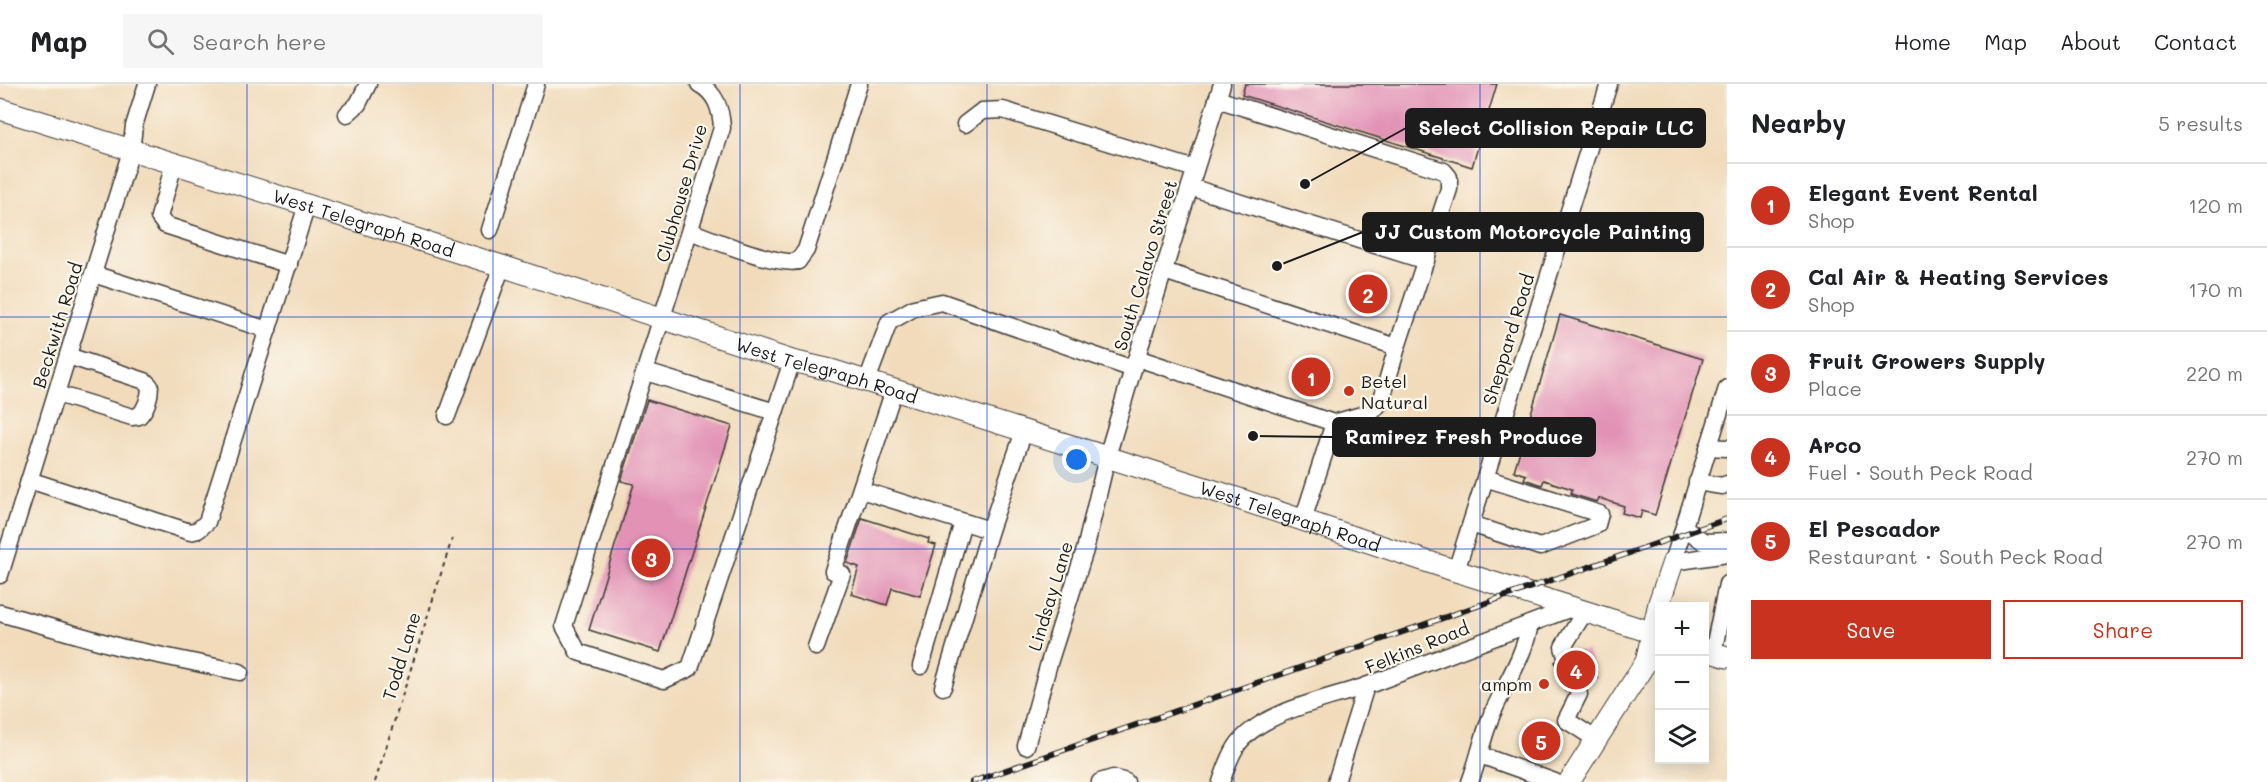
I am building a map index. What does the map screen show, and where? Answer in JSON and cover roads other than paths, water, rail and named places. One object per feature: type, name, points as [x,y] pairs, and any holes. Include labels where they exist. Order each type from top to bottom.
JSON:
[{"type":"main road","name":"West Telegraph Road","points":[[0,109],[502,266],[792,361],[867,381],[1107,457],[1655,634]]},
{"type":"main road","points":[[1659,602],[1673,562]]},
{"type":"main road","points":[[1569,782],[1646,662],[1655,637]]},
{"type":"street","name":"Beckwith Road","points":[[0,575],[131,151],[134,126],[147,84]]},
{"type":"street","points":[[347,114],[358,104],[368,84]]},
{"type":"street","points":[[490,230],[536,84]]},
{"type":"street","name":"Clubhouse Drive","points":[[699,84],[716,100],[722,115],[722,128],[564,627],[578,652],[664,680],[690,668],[792,361]]},
{"type":"street","points":[[690,231],[769,258],[801,266],[859,84]]},
{"type":"street","name":"Sheppard Road","points":[[1456,571],[1609,84]]},
{"type":"street","points":[[867,381],[889,322],[914,308],[942,302],[1135,364],[1334,423],[1372,412],[1381,402],[1449,189],[1449,177],[1444,171],[1219,91]]},
{"type":"street","name":"South Calavo Street","points":[[1107,457],[1219,91]]},
{"type":"street","points":[[965,124],[982,111],[1003,110],[1195,169]]},
{"type":"street","points":[[174,164],[159,217],[165,225],[289,265]]},
{"type":"street","points":[[1190,187],[1426,261]]},
{"type":"street","points":[[29,480],[190,532],[198,530],[207,522],[307,205]]},
{"type":"street","points":[[447,416],[502,266]]},
{"type":"street","points":[[1164,271],[1397,347]]},
{"type":"street","points":[[93,274],[268,330]]},
{"type":"street","points":[[57,394],[132,417],[139,416],[144,411],[150,394],[150,386],[145,381],[68,356]]},
{"type":"street","points":[[646,372],[775,412]]},
{"type":"street","points":[[1727,388],[1673,562],[1727,554]]},
{"type":"street","points":[[816,647],[842,574],[833,571],[894,390]]},
{"type":"street","points":[[1303,520],[1334,423]]},
{"type":"street","points":[[943,687],[990,530],[1024,431]]},
{"type":"street","points":[[1708,447],[1727,448]]},
{"type":"street","name":"Lindsay Lane","points":[[1026,746],[1085,550],[1107,457]]},
{"type":"street","points":[[1471,524],[1540,547],[1597,525],[1600,514],[1485,478]]},
{"type":"street","points":[[1697,482],[1722,486],[1727,484]]},
{"type":"street","points":[[861,490],[990,530]]},
{"type":"street","points":[[921,666],[963,522]]},
{"type":"street","points":[[1684,527],[1704,542],[1727,541]]},
{"type":"street","points":[[1715,653],[1727,584]]},
{"type":"street","points":[[1566,657],[1563,647],[1579,609]]},
{"type":"street","name":"Felkins Road","points":[[1336,782],[1366,686],[1530,624],[1579,609]]},
{"type":"street","points":[[0,613],[120,647],[240,672]]},
{"type":"street","points":[[1470,782],[1490,720],[1526,644],[1530,624]]},
{"type":"street","points":[[1576,685],[1579,694],[1566,720],[1597,740]]},
{"type":"street","points":[[1221,782],[1236,748],[1260,724],[1275,716],[1366,686]]},
{"type":"street","points":[[1480,755],[1555,782]]},
{"type":"street","points":[[1101,782],[1113,778],[1126,782]]},
{"type":"tunnel","points":[[1566,657],[1576,685]]},
{"type":"railway","points":[[972,782],[1727,519]]},
{"type":"place","name":"Select Collision Repair LLC","points":[[1305,184]]},
{"type":"place","name":"JJ Custom Motorcycle Painting","points":[[1277,266]]},
{"type":"place","name":"Cal Air & Heating Services","points":[[1368,294]]},
{"type":"place","name":"Elegant Event Rental","points":[[1311,377]]},
{"type":"place","name":"Betel Natural","points":[[1349,391]]},
{"type":"place","name":"Ramirez Fresh Produce","points":[[1253,436]]},
{"type":"place","name":"Fruit Growers Supply","points":[[651,558]]},
{"type":"place","name":"Arco","points":[[1576,670]]},
{"type":"place","name":"ampm","points":[[1544,684]]},
{"type":"place","name":"El Pescador","points":[[1541,741]]}]
